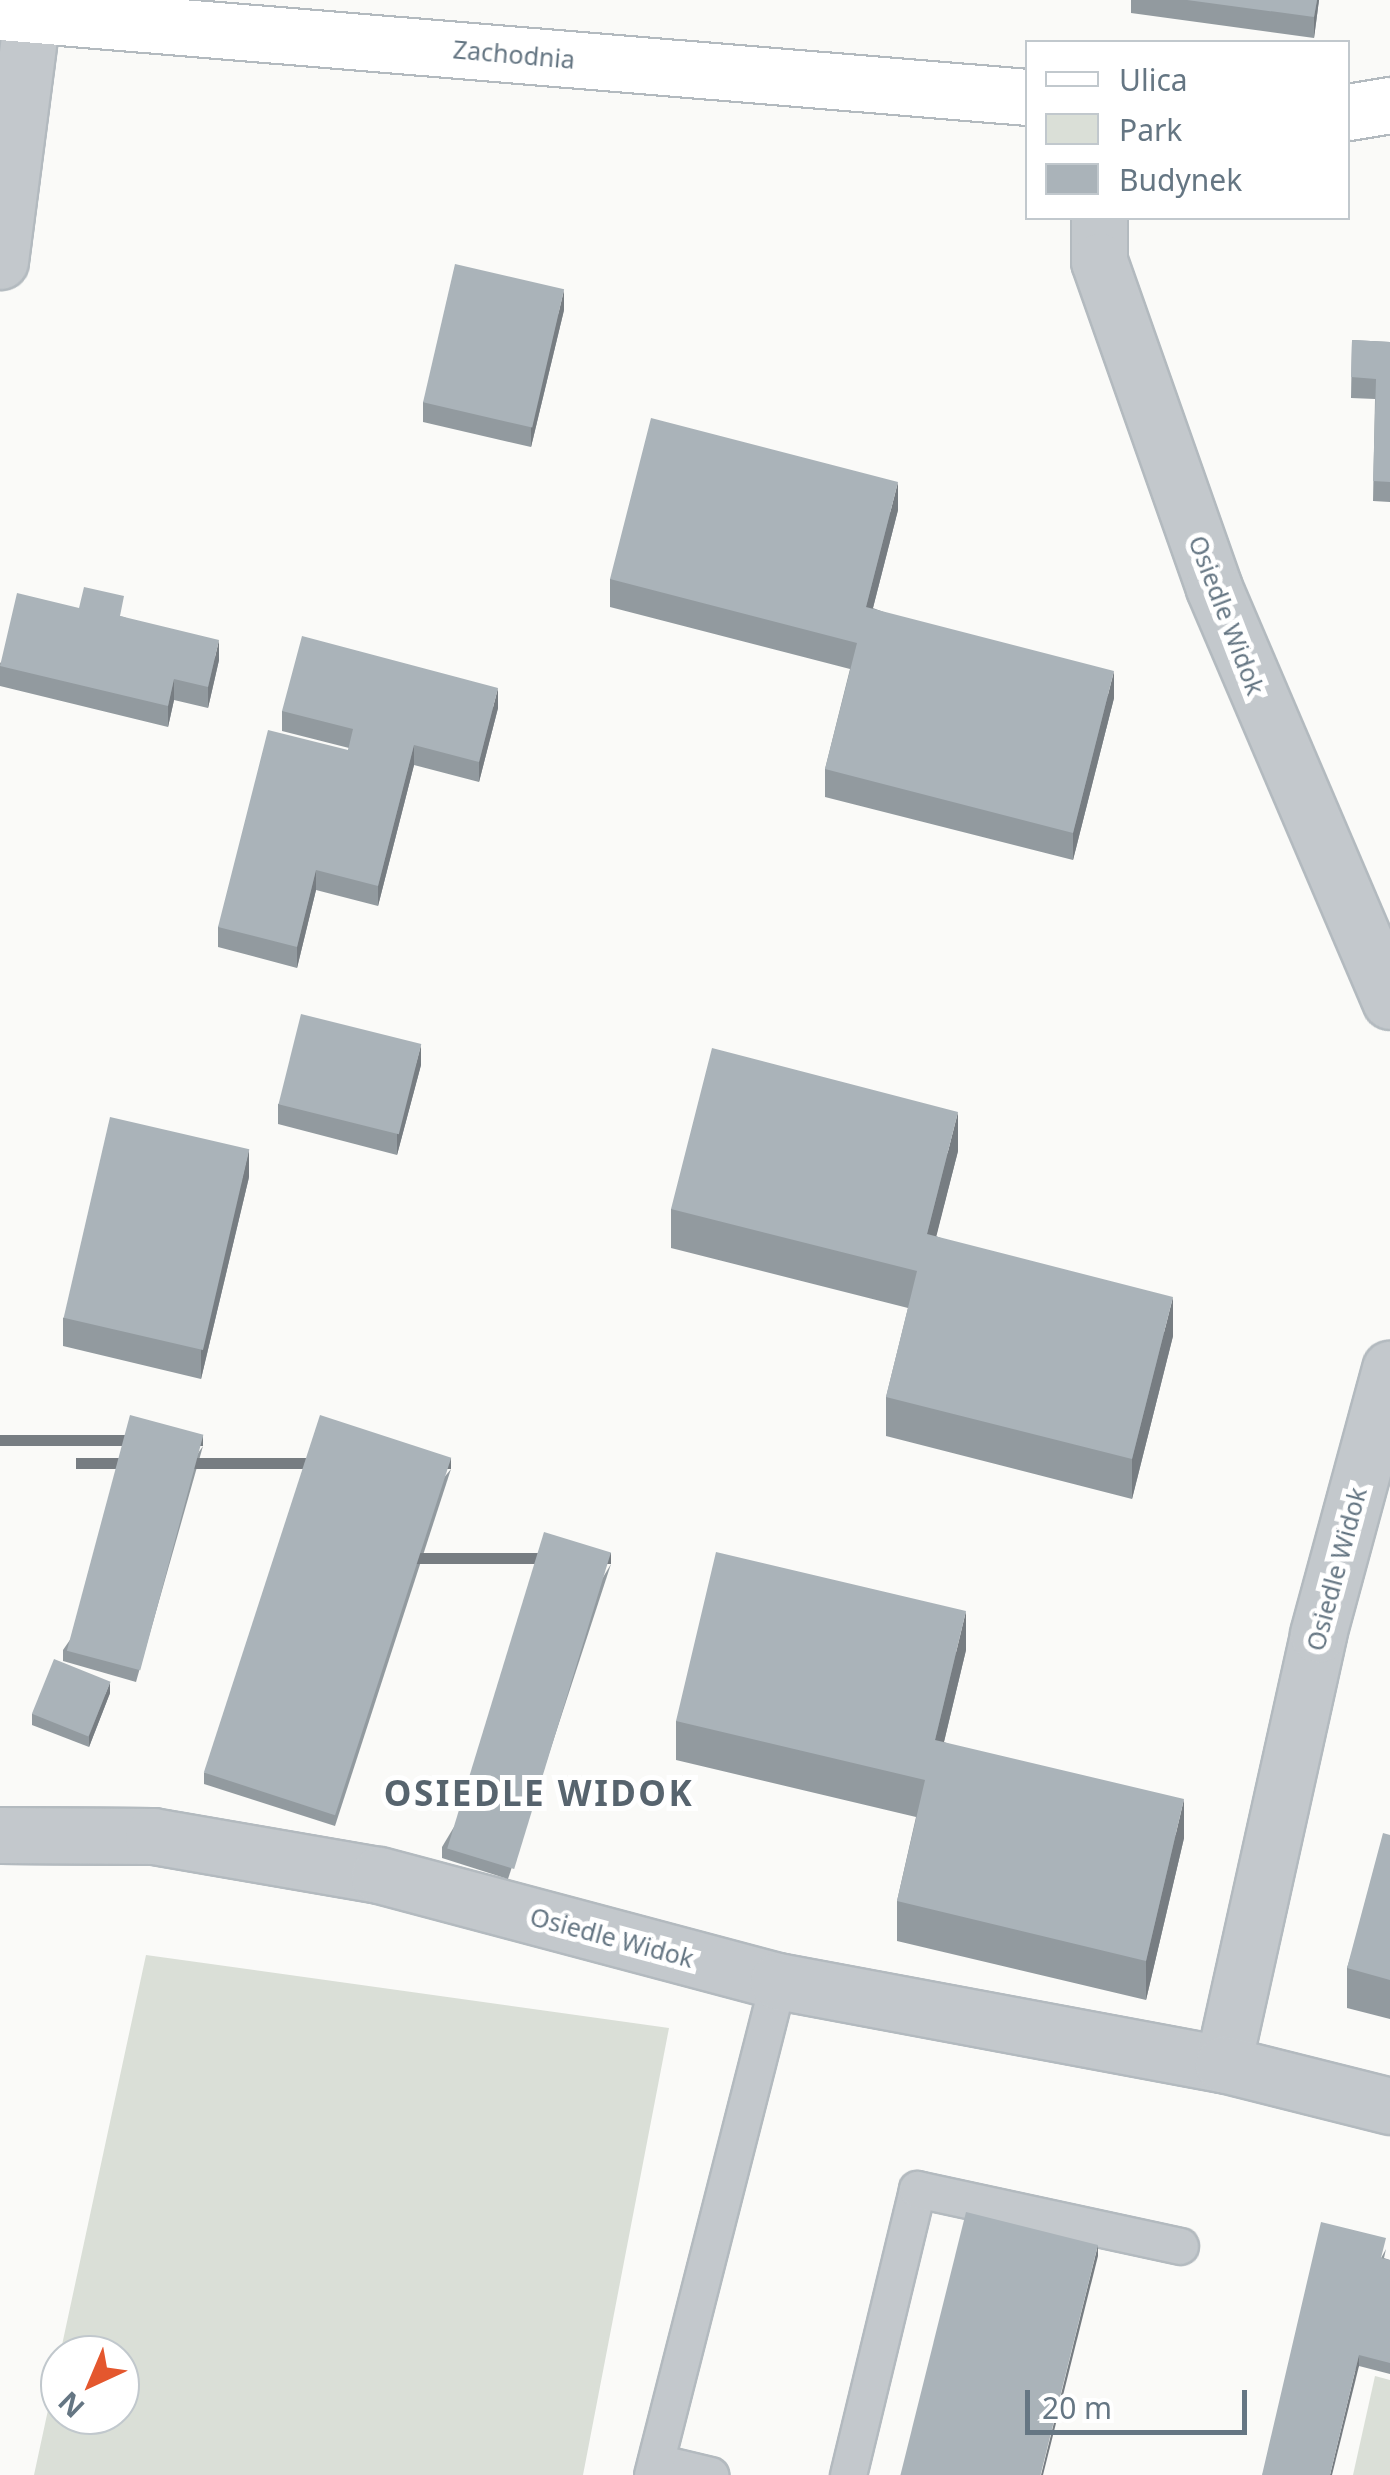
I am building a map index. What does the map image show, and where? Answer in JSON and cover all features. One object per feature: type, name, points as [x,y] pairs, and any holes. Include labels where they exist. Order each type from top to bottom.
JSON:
[{"type":"street","name":"Zachodnia","points":[[16,13],[1025,97]]},
{"type":"street","points":[[0,261],[16,13]]},
{"type":"street","name":"Osiedle Widok","points":[[1099,220],[1099,262],[1214,588],[1390,1002]]},
{"type":"street","name":"Osiedle Widok","points":[[1223,2064],[1318,1634],[1390,1369]]},
{"type":"street","name":"Osiedle Widok","points":[[0,1836],[153,1836],[379,1875],[778,1981],[1223,2064],[1390,2106]]},
{"type":"lane","points":[[710,2475],[654,2468],[778,1981]]},
{"type":"lane","points":[[848,2475],[917,2190],[1180,2246]]},
{"type":"green space","points":[[146,1955],[669,2028],[583,2475],[34,2475],[43,2435],[140,2435],[140,2335],[64,2335]]},
{"type":"green space","points":[[1375,2376],[1390,2380],[1390,2475],[1353,2475]]},
{"type":"building","points":[[1187,0],[1317,0],[1314,17]]},
{"type":"building","points":[[455,264],[564,289],[532,428],[423,402]]},
{"type":"building","points":[[1352,340],[1390,342],[1390,482],[1373,481],[1376,379],[1351,377]]},
{"type":"building","points":[[651,418],[898,482],[866,607],[1114,671],[1073,833],[825,769],[857,643],[610,579]]},
{"type":"building","points":[[84,587],[124,596],[120,616],[219,640],[208,687],[174,679],[168,706],[0,666],[17,593],[79,608]]},
{"type":"building","points":[[302,636],[498,688],[479,762],[414,745],[378,886],[316,870],[297,947],[218,927],[268,730],[348,750],[353,729],[282,711]]},
{"type":"building","points":[[301,1014],[421,1044],[399,1134],[279,1104]]},
{"type":"building","points":[[712,1048],[958,1112],[927,1234],[1173,1297],[1132,1459],[886,1397],[917,1271],[671,1209]]},
{"type":"building","points":[[110,1117],[249,1149],[203,1350],[64,1318]]},
{"type":"building","points":[[130,1415],[203,1435],[140,1670],[67,1651]]},
{"type":"building","points":[[320,1415],[451,1458],[335,1815],[204,1773]]},
{"type":"building","points":[[544,1532],[611,1552],[514,1869],[447,1849]]},
{"type":"building","points":[[716,1552],[966,1611],[935,1740],[1184,1799],[1146,1961],[897,1901],[925,1780],[676,1721]]},
{"type":"building","points":[[54,1659],[111,1682],[88,1737],[32,1714]]},
{"type":"building","points":[[1383,1833],[1390,1835],[1390,1980],[1347,1968]]},
{"type":"building","points":[[966,2212],[1098,2245],[1041,2475],[900,2475]]},
{"type":"building","points":[[1321,2222],[1386,2238],[1381,2258],[1390,2260],[1390,2363],[1359,2355],[1330,2475],[1262,2475]]},
{"type":"district","name":"OSIEDLE WIDOK","points":[[539,1793]]}]
